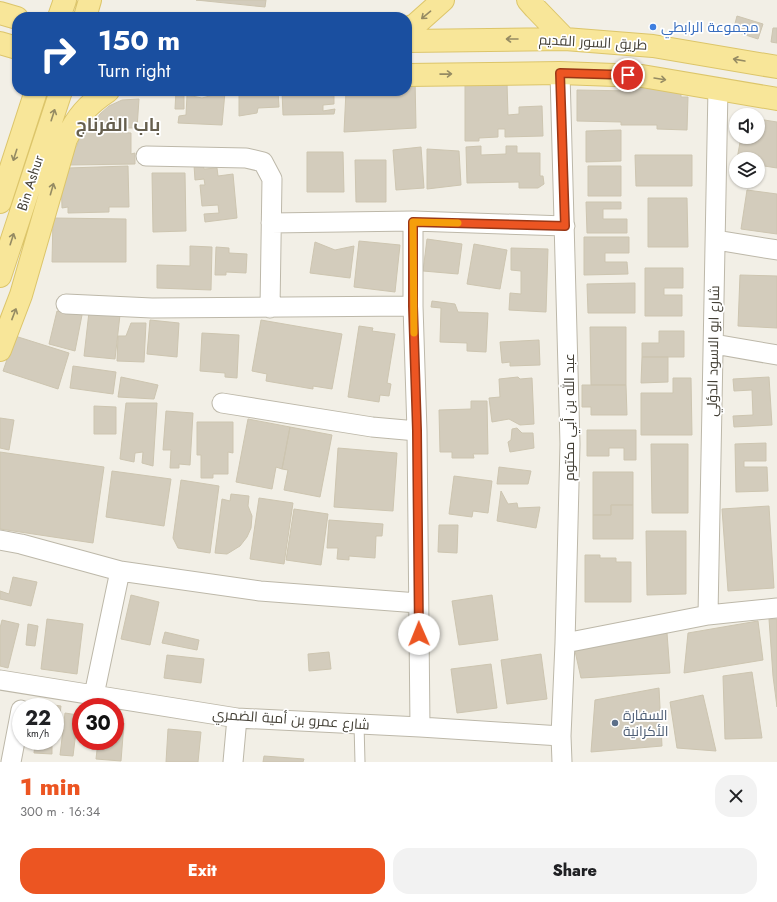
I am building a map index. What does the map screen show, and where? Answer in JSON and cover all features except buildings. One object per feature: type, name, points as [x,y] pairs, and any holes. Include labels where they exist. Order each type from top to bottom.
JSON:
[{"type":"main road","points":[[61,12],[65,0]]},
{"type":"main road","points":[[86,12],[90,0]]},
{"type":"main road","points":[[412,26],[443,0]]},
{"type":"main road","points":[[528,0],[534,8],[565,38]]},
{"type":"main road","points":[[0,13],[12,17]]},
{"type":"main road","name":"طريق السور القديم","points":[[412,41],[565,38],[653,46],[777,67]]},
{"type":"main road","points":[[412,75],[560,73],[642,76],[777,99]]},
{"type":"main road","points":[[0,202],[34,96]]},
{"type":"main road","name":"Bin Ashur","points":[[0,276],[59,96]]},
{"type":"main road","points":[[0,350],[22,295],[66,139],[73,124],[83,111],[101,96]]},
{"type":"street","name":"عبد الله بن أبي مكتوم","points":[[560,73],[570,444],[561,736],[562,762]]},
{"type":"street","name":"شارع ابو الاسود الدؤلي","points":[[708,615],[718,88]]},
{"type":"street","points":[[146,156],[246,158],[263,162],[272,179],[270,308]]},
{"type":"street","points":[[413,222],[420,727]]},
{"type":"street","points":[[271,223],[413,222],[565,226]]},
{"type":"street","points":[[716,240],[777,250]]},
{"type":"street","points":[[66,304],[152,308],[413,306]]},
{"type":"street","points":[[714,344],[777,354]]},
{"type":"street","points":[[222,403],[372,428],[417,431]]},
{"type":"street","points":[[0,540],[120,571],[260,591],[418,602]]},
{"type":"street","points":[[94,695],[120,571]]},
{"type":"street","points":[[565,642],[708,615],[777,608]]},
{"type":"street","name":"شارع عمرو بن أمية الضمري","points":[[0,680],[237,718],[561,736]]},
{"type":"street","points":[[24,698],[26,684]]},
{"type":"street","points":[[234,762],[237,718]]},
{"type":"street","points":[[10,762],[13,750]]},
{"type":"lane","points":[[359,724],[360,762]]},
{"type":"slow traffic","points":[[414,333],[413,222],[458,223]]},
{"type":"place","name":"مجموعة الرابطي","points":[[653,27]]},
{"type":"place","name":"السفارة الأكرانية","points":[[615,723]]},
{"type":"district","name":"باب الفرناج","points":[[118,125]]},
{"type":"route","points":[[419,634],[417,431],[413,306],[413,222],[565,226],[560,73],[628,75]]}]
